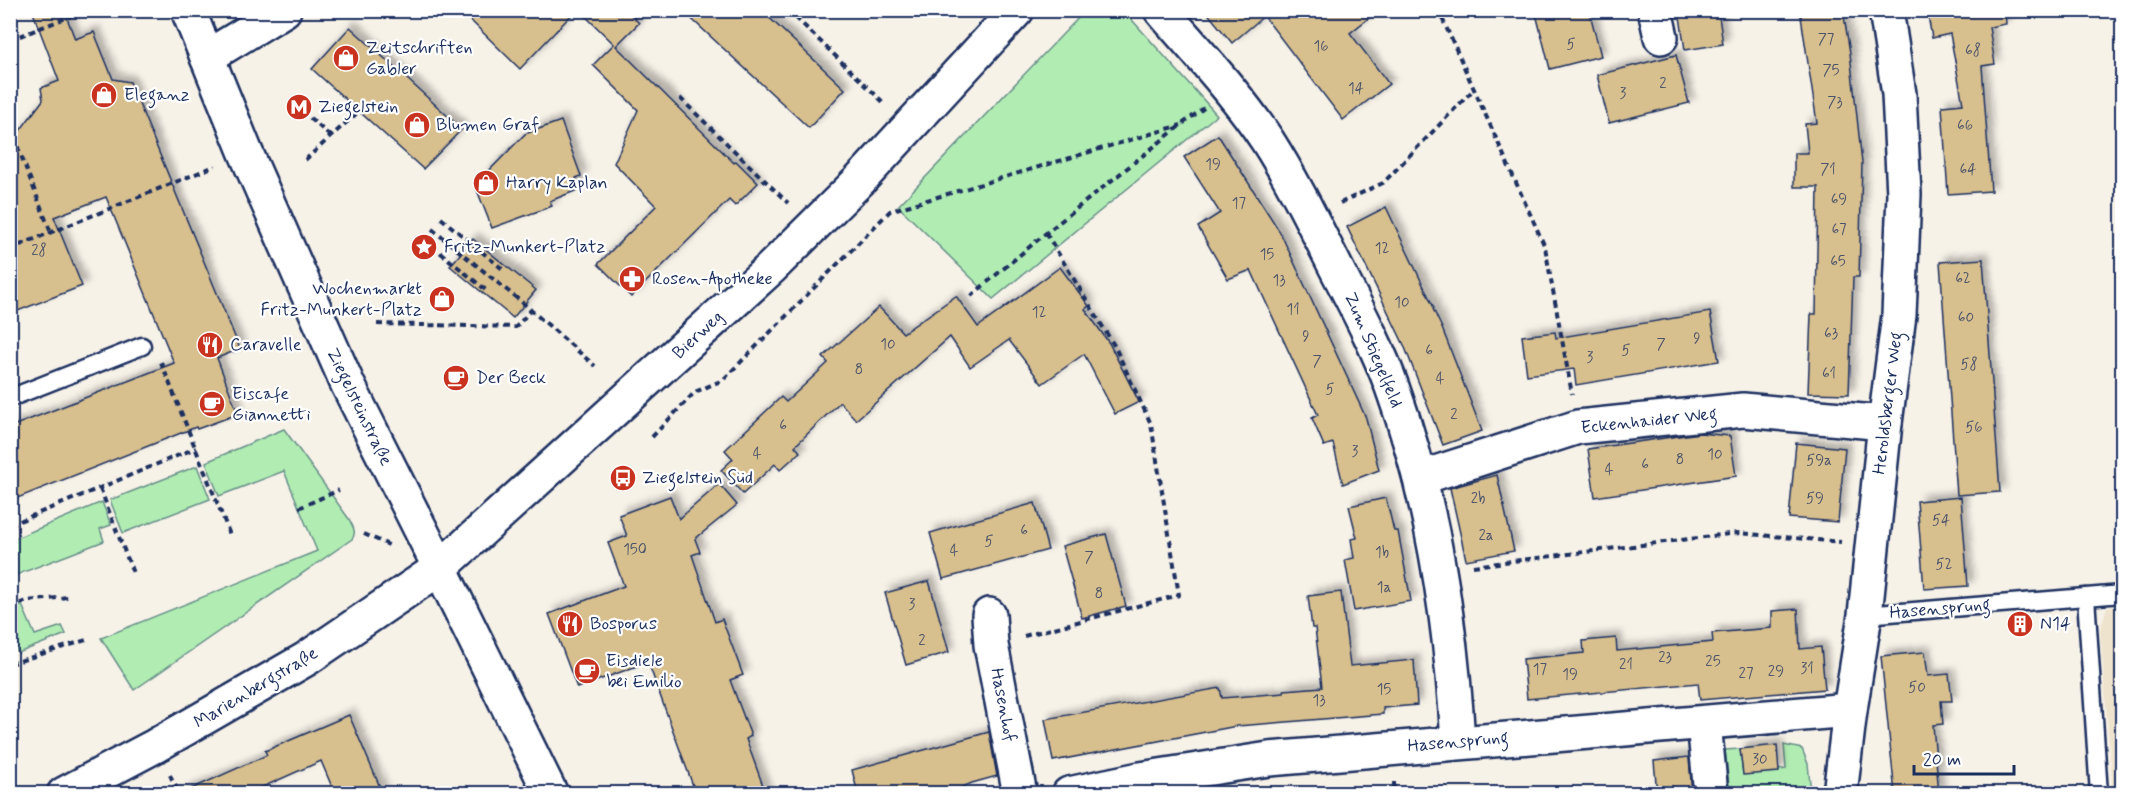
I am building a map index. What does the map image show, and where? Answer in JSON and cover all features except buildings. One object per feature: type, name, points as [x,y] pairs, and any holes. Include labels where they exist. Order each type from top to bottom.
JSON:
[{"type":"street","name":"Ziegelsteinstraße","points":[[188,10],[246,153],[353,396],[551,794]]},
{"type":"street","points":[[207,57],[284,10]]},
{"type":"street","name":"Bierweg","points":[[440,568],[679,353],[812,228],[860,180],[1017,10]]},
{"type":"street","name":"Zum Stiegelfeld","points":[[1161,10],[1230,90],[1267,141],[1311,218],[1360,314],[1392,386],[1420,478],[1439,570],[1455,693],[1458,742]]},
{"type":"street","name":"Heroldsberger Weg","points":[[1840,794],[1865,615],[1899,315],[1904,194],[1899,94],[1886,10]]},
{"type":"street","name":"Eckenhaider Weg","points":[[1420,478],[1578,427],[1743,410],[1885,423]]},
{"type":"street","name":"Marienbergstraße","points":[[64,794],[224,708],[306,660],[440,568]]},
{"type":"street","name":"Hasenhof","points":[[990,630],[1020,794]]},
{"type":"street","name":"Hasensprung","points":[[1069,794],[1140,778],[1269,759],[1850,710]]},
{"type":"street","points":[[1704,723],[1711,794]]},
{"type":"lane","points":[[10,398],[142,346]]},
{"type":"lane","name":"Hasensprung","points":[[1865,615],[2122,594]]},
{"type":"lane","points":[[2086,597],[2099,794]]},
{"type":"path","points":[[10,40],[86,10]]},
{"type":"path","points":[[788,10],[908,127]]},
{"type":"path","points":[[1436,10],[1475,88],[1545,247],[1578,427]]},
{"type":"path","points":[[1311,218],[1383,183],[1475,88]]},
{"type":"path","points":[[971,296],[1181,125],[1230,90]]},
{"type":"path","points":[[680,98],[763,177],[812,228]]},
{"type":"path","points":[[305,160],[358,112]]},
{"type":"path","points":[[310,118],[330,136]]},
{"type":"path","points":[[652,437],[695,392],[723,380],[890,211],[1181,125]]},
{"type":"path","points":[[10,127],[13,141],[51,233]]},
{"type":"path","points":[[10,249],[246,153]]},
{"type":"path","points":[[441,218],[505,271]]},
{"type":"path","points":[[432,229],[595,366]]},
{"type":"path","points":[[990,630],[1179,595],[1151,424],[1115,347],[1046,233]]},
{"type":"path","points":[[424,240],[487,291]]},
{"type":"path","points":[[377,324],[516,327],[531,310]]},
{"type":"path","points":[[142,346],[160,360],[230,535]]},
{"type":"path","points":[[10,525],[195,448]]},
{"type":"path","points":[[100,488],[133,573]]},
{"type":"path","points":[[298,508],[339,490]]},
{"type":"path","points":[[1439,570],[1737,533],[1872,545]]},
{"type":"path","points":[[10,607],[26,601],[68,597]]},
{"type":"path","points":[[10,664],[86,640]]},
{"type":"shaded area","points":[[2122,606],[2122,793],[2113,793],[2100,630],[2107,607]]},
{"type":"green space","points":[[1085,11],[1124,11],[1217,115],[993,299],[898,206]]},
{"type":"green space","points":[[284,429],[349,519],[354,529],[352,539],[134,690],[101,638],[317,551],[284,471],[219,496],[206,462]]},
{"type":"green space","points":[[197,466],[210,499],[123,533],[110,500]]},
{"type":"green space","points":[[102,502],[111,525],[100,529],[104,541],[11,577],[11,540]]},
{"type":"green space","points":[[22,605],[35,635],[62,626],[66,634],[18,653],[11,635],[11,611]]},
{"type":"green space","points":[[1784,745],[1802,749],[1808,764],[1811,793],[1730,793],[1725,750],[1740,749],[1743,773],[1786,769]]},
{"type":"place","name":"Zeitschriften Gabler","points":[[346,58]]},
{"type":"place","name":"Eleganz","points":[[104,95]]},
{"type":"place","name":"Ziegelstein","points":[[299,107]]},
{"type":"place","name":"Blumen Graf","points":[[417,125]]},
{"type":"place","name":"Harry Kaplan","points":[[486,183]]},
{"type":"place","name":"Fritz-Munkert-Platz","points":[[424,247]]},
{"type":"place","name":"Rosen-Apotheke","points":[[632,279]]},
{"type":"place","name":"Wochenmarkt Fritz-Munkert-Platz","points":[[442,299]]},
{"type":"place","name":"Caravelle","points":[[210,345]]},
{"type":"place","name":"Der Beck","points":[[456,378]]},
{"type":"place","name":"Eiscafe Giannetti","points":[[212,404]]},
{"type":"place","name":"Ziegelstein Süd","points":[[623,478]]},
{"type":"place","name":"Bosporus","points":[[570,624]]},
{"type":"place","name":"N14","points":[[2020,624]]},
{"type":"place","name":"Eisdiele bei Emilio","points":[[587,671]]}]
